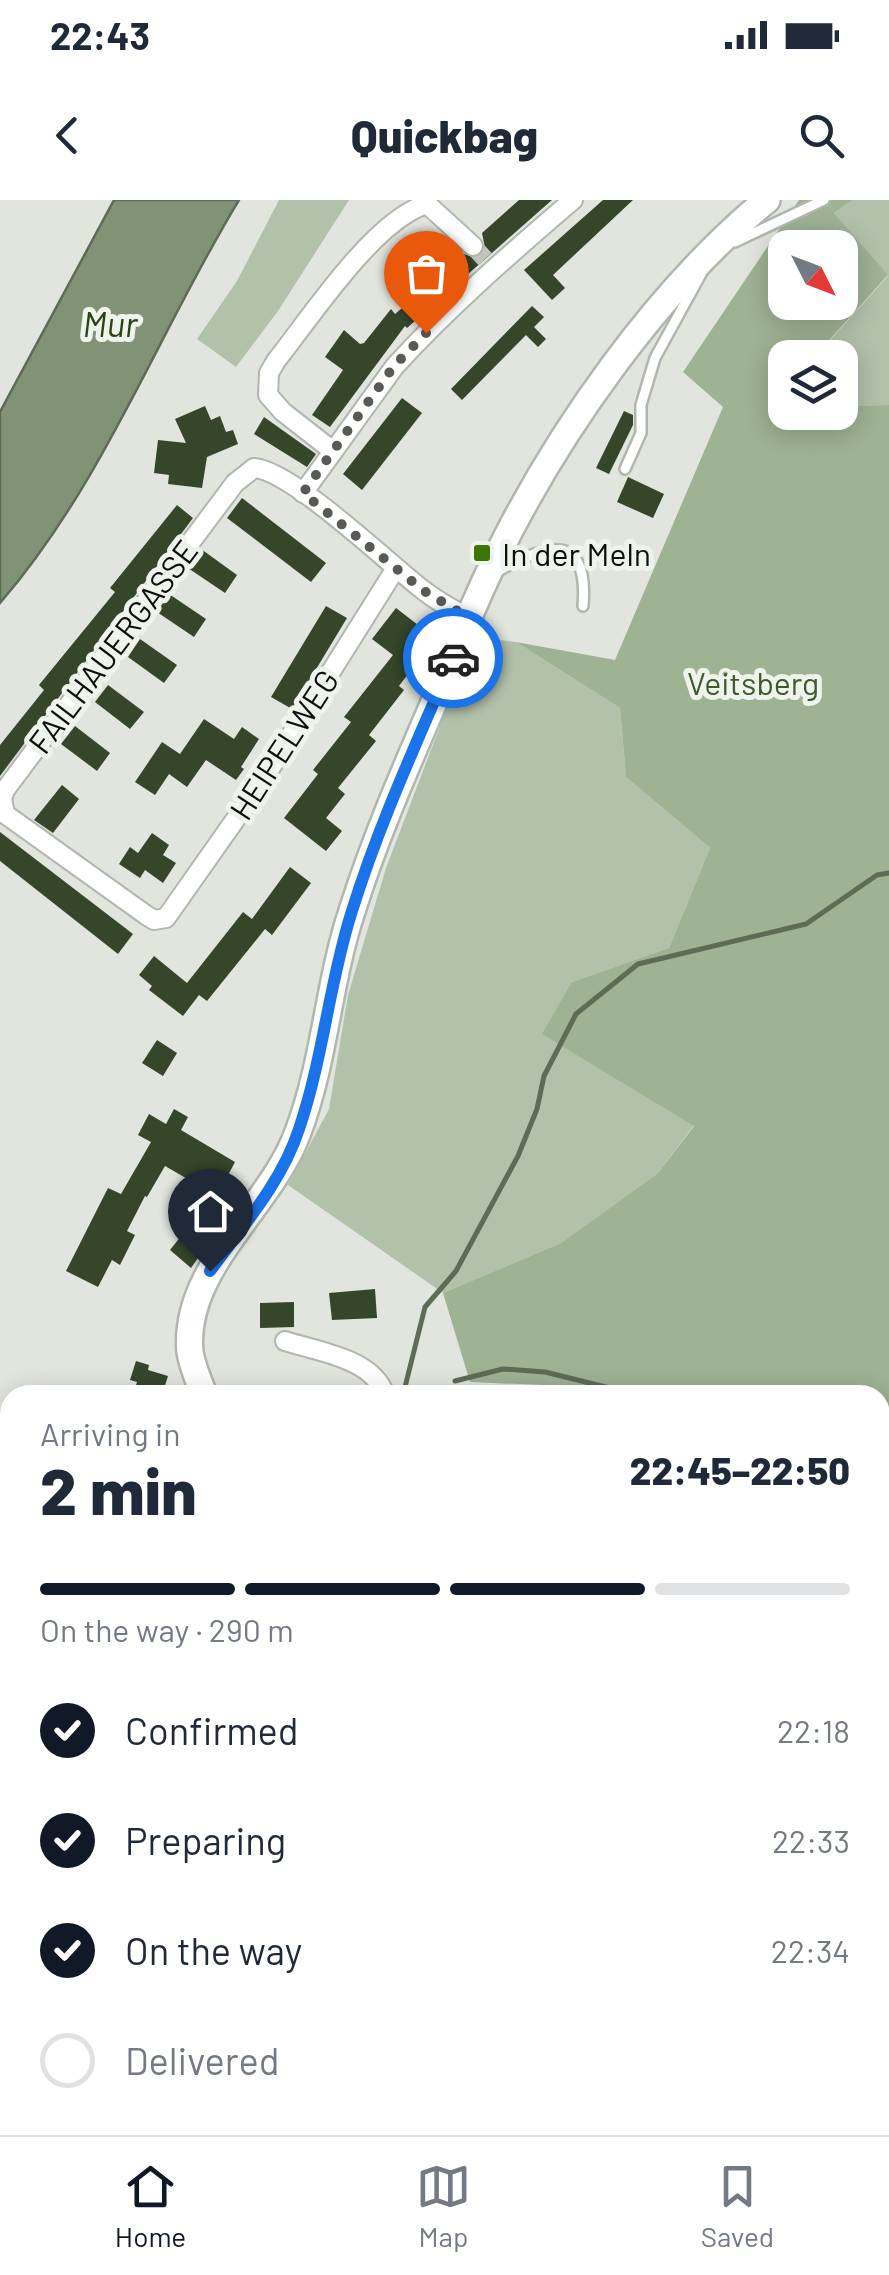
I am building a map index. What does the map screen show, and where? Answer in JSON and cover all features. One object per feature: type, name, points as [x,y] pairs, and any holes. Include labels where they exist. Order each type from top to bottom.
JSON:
[{"type":"main road","points":[[200,1385],[190,1355],[195,1300],[210,1271],[285,1162],[299,1132],[351,912],[388,811],[487,577],[541,476],[623,355],[708,255],[767,200]]},
{"type":"street","points":[[469,618],[424,591],[303,493],[394,366],[484,258],[573,200]]},
{"type":"street","points":[[334,450],[283,412],[268,395],[269,373],[336,284],[408,210],[427,204],[484,258]]},
{"type":"street","name":"FAILHAUERGASSE","points":[[166,918],[154,920],[146,916],[5,814],[5,790],[235,483],[254,468],[261,468],[276,473],[303,493]]},
{"type":"street","name":"HEIPELWEG","points":[[166,918],[260,782],[396,568]]},
{"type":"street","points":[[285,1341],[361,1366],[376,1376],[380,1385]]},
{"type":"lane","points":[[625,469],[641,433],[641,405],[655,358],[698,284],[708,255],[824,200]]},
{"type":"lane","points":[[487,577],[532,553],[566,550],[580,562],[584,573],[584,606]]},
{"type":"shaded area","points":[[279,200],[349,200],[278,311],[236,367],[197,339],[237,281]]},
{"type":"shaded area","points":[[853,200],[889,200],[889,405],[858,406],[858,340],[830,340],[848,320],[858,320],[858,309],[888,276],[858,241],[858,230],[849,230],[834,213]]},
{"type":"shaded area","points":[[474,637],[516,642],[620,708],[626,777],[710,848],[669,948],[572,982],[694,1125],[658,1173],[561,1243],[443,1293],[288,1185],[329,1109],[348,995],[386,868]]},
{"type":"green space","name":"Veitsberg","points":[[799,200],[853,200],[834,213],[849,230],[779,230]]},
{"type":"green space","name":"Veitsberg","points":[[858,241],[888,275],[858,308]]},
{"type":"green space","name":"Veitsberg","points":[[768,246],[768,320],[847,320],[829,340],[768,340],[768,430],[858,430],[858,406],[889,405],[889,1385],[470,1382],[443,1293],[561,1243],[658,1173],[694,1126],[542,1034],[572,982],[669,948],[710,848],[626,777],[620,708],[516,642],[615,660],[723,407],[683,372]]},
{"type":"water","name":"Mur","points":[[114,200],[239,200],[100,458],[37,557],[0,603],[0,412]]},
{"type":"building","points":[[519,200],[552,200],[405,326],[330,427],[312,415],[343,370],[325,357],[344,330],[360,344],[364,343],[391,309],[395,314],[422,291],[403,269],[420,254],[439,276],[464,254],[478,258],[485,248],[482,233]]},
{"type":"building","points":[[603,200],[633,200],[553,275],[565,288],[552,300],[524,270]]},
{"type":"building","points":[[532,306],[544,317],[534,327],[546,339],[538,347],[526,335],[462,400],[451,389]]},
{"type":"building","points":[[402,398],[422,413],[362,490],[343,474]]},
{"type":"building","points":[[205,406],[211,420],[220,416],[226,432],[233,430],[238,444],[207,457],[202,488],[168,484],[169,475],[154,473],[158,440],[186,443],[175,419]]},
{"type":"building","points":[[624,411],[633,415],[633,425],[609,474],[596,468]]},
{"type":"building","points":[[264,417],[316,454],[307,467],[254,434]]},
{"type":"building","points":[[628,477],[664,494],[653,518],[617,502]]},
{"type":"building","points":[[242,498],[326,563],[311,582],[227,518]]},
{"type":"building","points":[[177,505],[193,518],[0,776],[0,745],[44,690],[39,685],[115,592],[110,588]]},
{"type":"building","points":[[201,549],[237,575],[225,593],[188,568]]},
{"type":"building","points":[[169,594],[206,619],[194,637],[157,612]]},
{"type":"building","points":[[326,606],[347,618],[292,709],[271,697]]},
{"type":"building","points":[[396,608],[435,638],[399,686],[404,690],[369,735],[376,741],[338,788],[345,794],[326,818],[342,831],[326,851],[284,818],[318,774],[313,770],[351,722],[344,717],[393,655],[372,639]]},
{"type":"building","points":[[140,639],[177,665],[164,683],[128,657]]},
{"type":"building","points":[[108,685],[144,712],[130,729],[95,702]]},
{"type":"building","points":[[204,719],[234,739],[242,727],[259,739],[236,780],[206,760],[187,787],[169,774],[155,795],[135,782],[162,742],[180,754]]},
{"type":"building","points":[[75,726],[110,753],[97,771],[61,744]]},
{"type":"building","points":[[62,785],[79,799],[53,833],[34,820]]},
{"type":"building","points":[[0,832],[133,934],[118,954],[0,861]]},
{"type":"building","points":[[152,833],[169,845],[163,855],[176,863],[163,883],[145,870],[140,878],[119,864],[130,847],[138,853]]},
{"type":"building","points":[[290,867],[311,883],[272,935],[265,929],[207,1001],[199,995],[183,1016],[149,990],[152,986],[139,975],[154,956],[187,983],[243,912],[252,919]]},
{"type":"building","points":[[157,1040],[177,1053],[163,1076],[142,1063]]},
{"type":"building","points":[[174,1109],[188,1117],[181,1130],[235,1162],[217,1196],[165,1166],[127,1231],[135,1235],[120,1265],[112,1260],[98,1287],[66,1271],[108,1188],[121,1194],[151,1142],[138,1135],[149,1114],[166,1124]]},
{"type":"building","points":[[208,1202],[227,1217],[191,1268],[170,1250]]},
{"type":"building","points":[[375,1289],[377,1318],[332,1320],[329,1293]]},
{"type":"building","points":[[294,1302],[294,1327],[260,1328],[260,1303]]},
{"type":"building","points":[[136,1361],[149,1365],[148,1370],[168,1376],[165,1385],[136,1385],[130,1380]]},
{"type":"waterway","points":[[406,1385],[425,1307],[456,1271],[518,1156],[537,1109],[544,1076],[576,1014],[638,964],[806,924],[877,875],[889,873]]},
{"type":"waterway","points":[[455,1381],[503,1369],[545,1372],[598,1385]]},
{"type":"tunnel","points":[[473,246],[485,259]]},
{"type":"way so far","points":[[426,333],[394,366],[303,493],[424,591],[469,618],[453,658]]},
{"type":"place","name":"In der Meln","points":[[482,553]]},
{"type":"route","points":[[210,1271],[263,1198],[299,1132],[351,912],[388,811],[453,658]]}]
